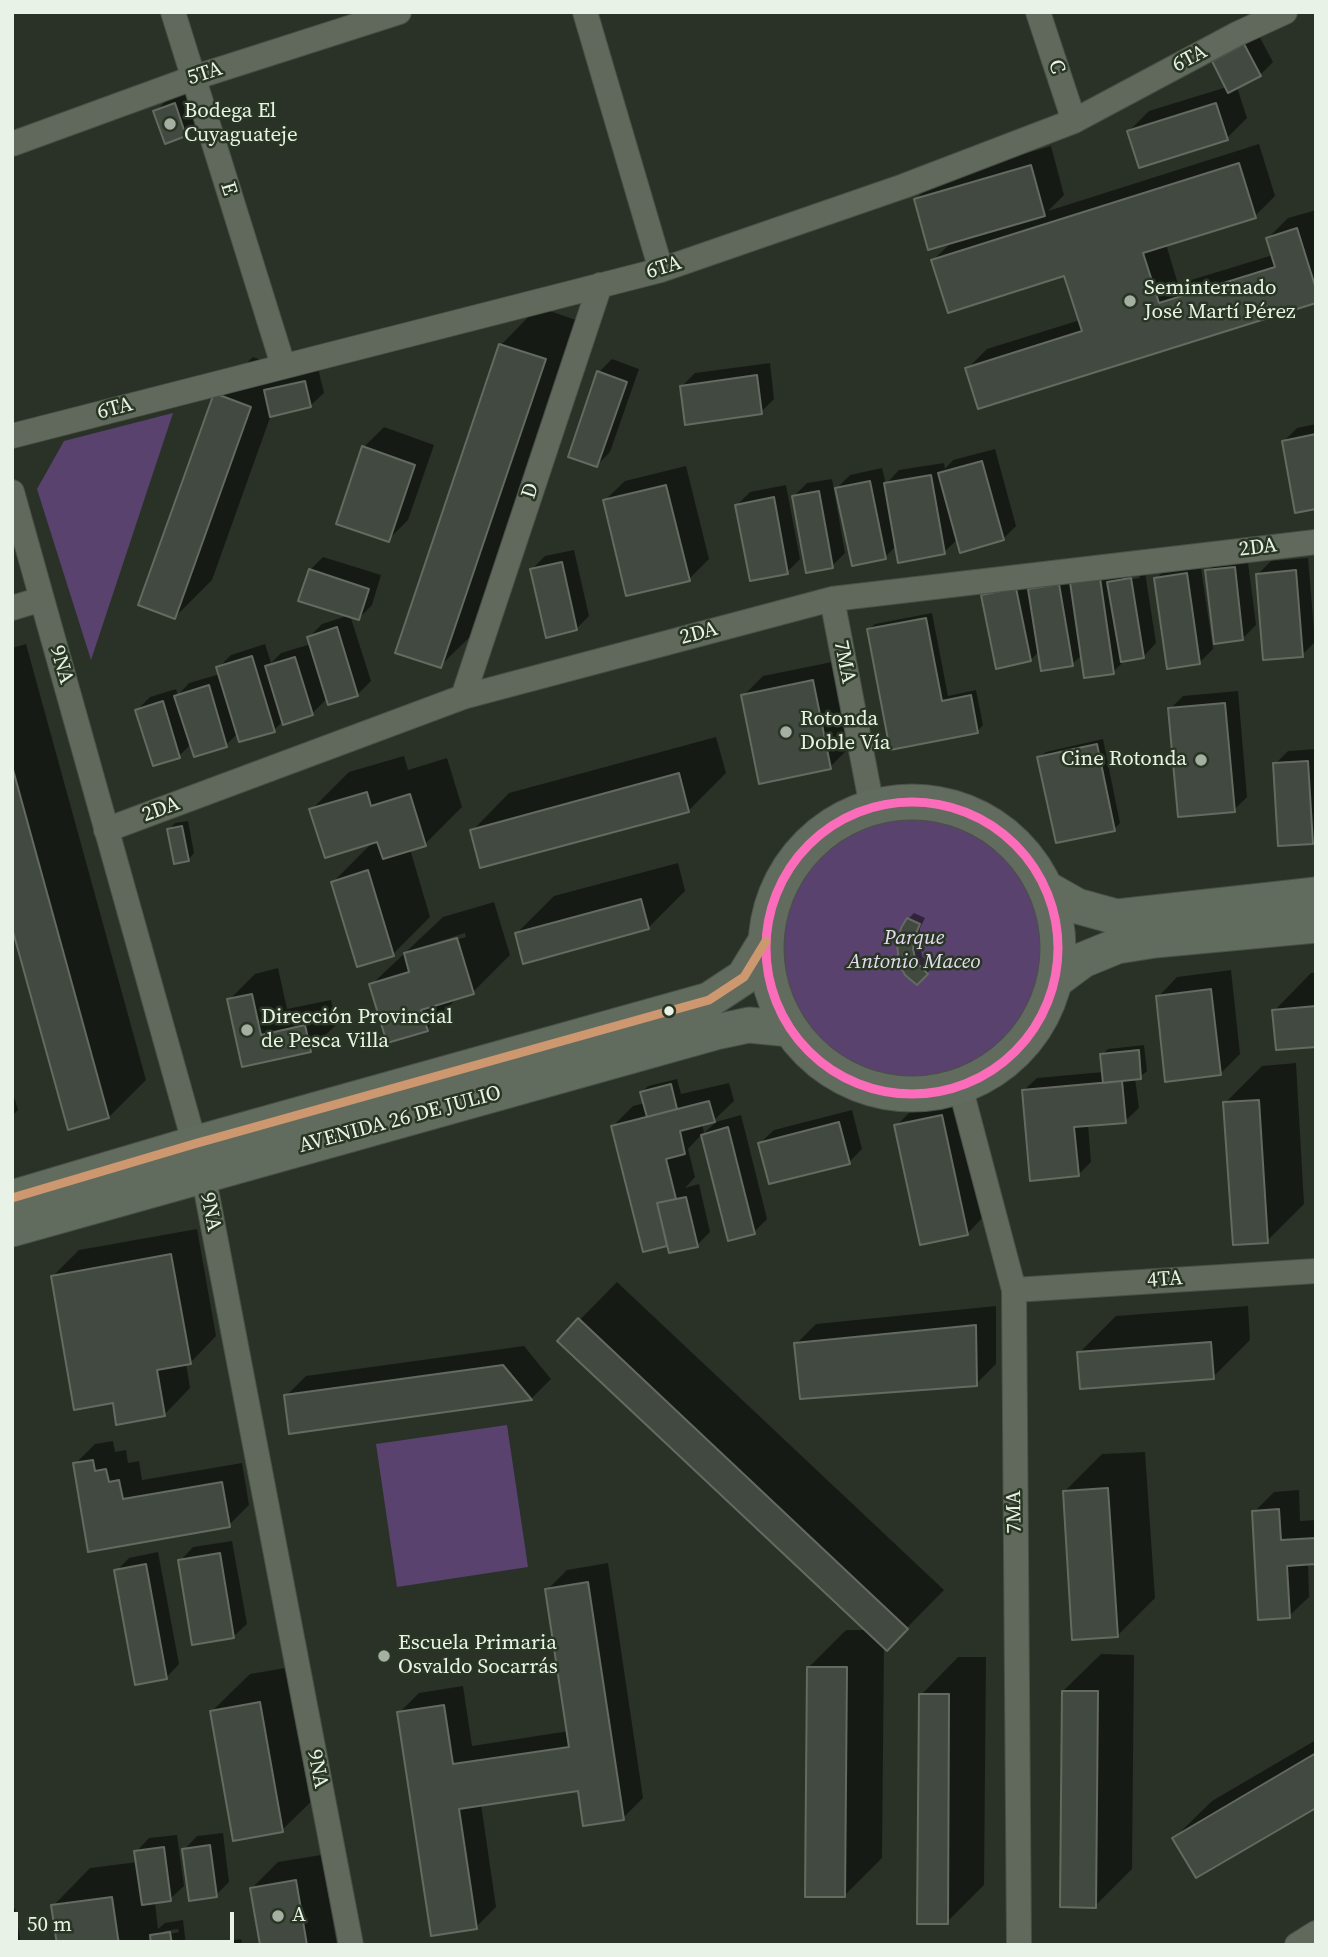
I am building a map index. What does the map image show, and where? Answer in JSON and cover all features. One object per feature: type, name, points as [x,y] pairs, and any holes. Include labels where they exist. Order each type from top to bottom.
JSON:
[{"type":"main road","points":[[935,802],[981,818],[1020,848],[1047,889],[1059,937],[1056,980],[1041,1020],[1015,1054],[977,1080],[939,1093],[897,1094],[855,1083],[819,1061],[790,1029],[772,990],[766,941],[776,893],[801,851],[839,820],[872,807],[885,803],[935,802]]},
{"type":"main road","points":[[1047,889],[1077,906],[1116,917],[1316,895]]},
{"type":"main road","points":[[1056,980],[1083,960],[1117,946],[1316,925]]},
{"type":"main road","name":"AVENIDA 26 DE JULIO","points":[[12,1229],[199,1159],[709,1000],[744,977],[766,941]]},
{"type":"main road","name":"AVENIDA 26 DE JULIO","points":[[12,1198],[199,1159],[716,1032],[749,1025],[790,1029]]},
{"type":"street","name":"E","points":[[173,12],[283,365]]},
{"type":"street","name":"5TA","points":[[12,144],[193,78],[399,12]]},
{"type":"street","points":[[585,12],[661,270]]},
{"type":"street","name":"C","points":[[1038,12],[1074,121]]},
{"type":"street","name":"6TA","points":[[12,436],[661,270],[904,186],[1074,121],[1237,34],[1285,12]]},
{"type":"street","name":"D","points":[[463,697],[600,285]]},
{"type":"street","name":"9NA","points":[[12,492],[199,1159],[351,1945]]},
{"type":"street","name":"2DA","points":[[106,830],[463,697],[832,599],[1316,542]]},
{"type":"street","points":[[12,608],[42,599]]},
{"type":"street","name":"7MA","points":[[832,599],[872,807]]},
{"type":"street","name":"7MA","points":[[960,1086],[1014,1290],[1019,1945]]},
{"type":"street","name":"4TA","points":[[1014,1290],[1316,1271]]},
{"type":"street","points":[[1297,1945],[1316,1933]]},
{"type":"green space","points":[[173,413],[91,660],[37,489],[64,441]]},
{"type":"green space","name":"Parque Antonio Maceo","points":[[915,818],[941,821],[966,829],[989,841],[1009,857],[1025,877],[1037,900],[1045,925],[1048,951],[1045,977],[1037,1002],[1025,1025],[1009,1045],[989,1061],[966,1073],[941,1081],[915,1084],[889,1081],[864,1073],[841,1061],[821,1045],[805,1025],[793,1002],[785,977],[782,951],[785,925],[793,900],[805,877],[821,857],[841,841],[864,829],[889,821]]},
{"type":"green space","points":[[507,1425],[528,1567],[397,1587],[376,1444]]},
{"type":"building","points":[[1244,44],[1261,76],[1228,93],[1212,61]]},
{"type":"building","name":"Bodega El Cuyaguateje","points":[[175,103],[186,136],[165,144],[153,111]]},
{"type":"building","points":[[1216,103],[1228,140],[1139,168],[1127,131]]},
{"type":"building","points":[[1239,163],[1256,218],[1143,253],[1159,303],[1275,267],[1266,238],[1297,228],[1316,289],[1316,303],[978,409],[965,368],[1082,331],[1064,276],[948,313],[931,260]]},
{"type":"building","points":[[1031,165],[1045,216],[928,250],[914,199]]},
{"type":"building","points":[[499,344],[546,359],[441,668],[395,653]]},
{"type":"building","points":[[597,371],[627,382],[597,467],[568,457]]},
{"type":"building","points":[[757,375],[762,414],[685,425],[680,386]]},
{"type":"building","points":[[305,381],[311,407],[270,417],[264,390]]},
{"type":"building","points":[[214,393],[251,407],[175,619],[138,605]]},
{"type":"building","points":[[1316,434],[1316,509],[1295,513],[1282,441]]},
{"type":"building","points":[[362,446],[415,465],[389,542],[336,524]]},
{"type":"building","points":[[982,461],[1004,540],[960,553],[938,473]]},
{"type":"building","points":[[931,475],[945,554],[898,563],[884,483]]},
{"type":"building","points":[[870,481],[886,559],[852,566],[835,488]]},
{"type":"building","points":[[666,485],[690,581],[626,596],[603,500]]},
{"type":"building","points":[[819,491],[833,568],[806,573],[792,496]]},
{"type":"building","points":[[774,497],[788,574],[750,581],[735,505]]},
{"type":"building","points":[[562,562],[577,630],[546,638],[530,569]]},
{"type":"building","points":[[1235,567],[1243,640],[1214,644],[1205,570]]},
{"type":"building","points":[[309,569],[369,589],[359,620],[298,601]]},
{"type":"building","points":[[1296,570],[1303,657],[1263,660],[1256,574]]},
{"type":"building","points":[[1187,573],[1200,664],[1167,669],[1154,578]]},
{"type":"building","points":[[1100,578],[1114,674],[1084,678],[1070,582]]},
{"type":"building","points":[[1131,578],[1144,658],[1121,662],[1107,582]]},
{"type":"building","points":[[1059,584],[1073,666],[1041,671],[1028,589]]},
{"type":"building","points":[[1016,588],[1031,661],[996,669],[981,595]]},
{"type":"building","points":[[926,618],[942,701],[971,695],[978,733],[890,750],[867,629]]},
{"type":"building","points":[[337,627],[358,696],[328,705],[307,637]]},
{"type":"building","points":[[252,656],[275,732],[239,742],[216,667]]},
{"type":"building","points":[[295,657],[313,715],[283,725],[265,666]]},
{"type":"building","name":"Rotonda Doble Vía","points":[[813,680],[831,769],[759,784],[741,695]]},
{"type":"building","points":[[209,685],[227,747],[194,757],[174,696]]},
{"type":"building","points":[[163,701],[180,758],[153,766],[135,710]]},
{"type":"building","name":"Cine Rotonda","points":[[1225,703],[1235,812],[1178,817],[1168,708]]},
{"type":"building","points":[[1097,744],[1115,831],[1056,843],[1037,757]]},
{"type":"building","points":[[1308,761],[1313,844],[1278,846],[1273,763]]},
{"type":"building","points":[[12,766],[109,1118],[68,1130],[12,928]]},
{"type":"building","points":[[679,773],[689,812],[480,868],[470,830]]},
{"type":"building","points":[[367,792],[371,806],[410,794],[426,846],[383,859],[377,842],[325,858],[309,809]]},
{"type":"building","points":[[182,826],[189,861],[174,864],[167,829]]},
{"type":"building","points":[[368,870],[394,956],[357,967],[331,882]]},
{"type":"building","points":[[641,899],[649,929],[523,964],[515,933]]},
{"type":"building","points":[[907,918],[920,924],[913,949],[916,962],[928,974],[917,985],[905,975],[899,963],[897,944]]},
{"type":"building","points":[[457,938],[474,994],[421,1010],[428,1031],[387,1043],[369,984],[409,972],[404,953]]},
{"type":"building","points":[[1211,989],[1221,1075],[1165,1082],[1156,996]]},
{"type":"building","name":"Dirección Provincial de Pesca Villa","points":[[252,994],[261,1035],[305,1025],[311,1052],[242,1067],[227,999]]},
{"type":"building","points":[[1316,1006],[1316,1047],[1276,1050],[1272,1010]]},
{"type":"building","points":[[1139,1050],[1141,1079],[1103,1083],[1100,1054]]},
{"type":"building","points":[[1122,1081],[1126,1123],[1074,1127],[1079,1176],[1030,1181],[1022,1090]]},
{"type":"building","points":[[671,1084],[677,1109],[647,1117],[640,1092]]},
{"type":"building","points":[[1259,1100],[1268,1243],[1233,1245],[1223,1102]]},
{"type":"building","points":[[709,1101],[715,1122],[680,1131],[685,1154],[666,1159],[676,1199],[657,1203],[667,1246],[643,1252],[611,1126]]},
{"type":"building","points":[[942,1115],[968,1235],[920,1245],[894,1125]]},
{"type":"building","points":[[839,1122],[850,1164],[769,1184],[758,1143]]},
{"type":"building","points":[[728,1127],[755,1234],[728,1241],[701,1135]]},
{"type":"building","points":[[686,1197],[698,1247],[669,1253],[657,1203]]},
{"type":"building","points":[[171,1254],[191,1364],[157,1370],[165,1416],[116,1425],[113,1403],[74,1410],[51,1276]]},
{"type":"building","points":[[578,1318],[908,1629],[887,1651],[557,1341]]},
{"type":"building","points":[[976,1325],[977,1386],[800,1399],[794,1343]]},
{"type":"building","points":[[1211,1342],[1214,1379],[1080,1389],[1077,1352]]},
{"type":"building","points":[[503,1365],[532,1400],[289,1434],[284,1395]]},
{"type":"building","points":[[93,1460],[95,1471],[106,1469],[109,1482],[119,1480],[123,1499],[222,1482],[230,1527],[88,1552],[73,1463]]},
{"type":"building","points":[[1108,1488],[1118,1637],[1072,1640],[1063,1491]]},
{"type":"building","points":[[1279,1509],[1281,1540],[1316,1538],[1316,1564],[1287,1566],[1290,1618],[1258,1620],[1252,1511]]},
{"type":"building","points":[[220,1553],[234,1638],[192,1645],[178,1560]]},
{"type":"building","points":[[146,1564],[167,1679],[135,1685],[114,1570]]},
{"type":"building","points":[[588,1582],[624,1820],[583,1826],[578,1791],[459,1809],[477,1929],[431,1936],[397,1712],[444,1705],[453,1764],[569,1747],[545,1589]]},
{"type":"building","points":[[807,1667],[847,1667],[845,1897],[805,1897]]},
{"type":"building","points":[[1062,1691],[1098,1691],[1096,1908],[1060,1907]]},
{"type":"building","points":[[919,1694],[949,1694],[948,1924],[917,1924]]},
{"type":"building","points":[[260,1702],[283,1832],[233,1841],[210,1711]]},
{"type":"building","points":[[1316,1753],[1316,1808],[1196,1878],[1172,1838]]},
{"type":"building","points":[[210,1845],[217,1897],[189,1901],[182,1849]]},
{"type":"building","points":[[164,1847],[171,1901],[142,1905],[134,1851]]},
{"type":"building","name":"A","points":[[296,1880],[307,1945],[260,1945],[250,1888]]},
{"type":"building","points":[[112,1897],[119,1945],[57,1945],[51,1905]]},
{"type":"building","points":[[170,1932],[172,1945],[151,1945],[150,1935]]},
{"type":"transit line","points":[[912,802],[954,808],[981,819],[1005,835],[1025,855],[1041,879],[1052,906],[1058,948],[1052,990],[1041,1017],[1025,1041],[1005,1061],[981,1077],[954,1088],[912,1094],[870,1088],[843,1077],[819,1061],[799,1041],[783,1017],[772,990],[766,948],[772,906],[783,879],[799,855],[819,835],[843,819],[870,808],[912,802]]},
{"type":"transit line","points":[[12,1198],[194,1144],[709,1000],[744,977],[766,941]]},
{"type":"place","name":"Bodega El Cuyaguateje","points":[[170,124]]},
{"type":"place","name":"Seminternado José Martí Pérez","points":[[1130,301]]},
{"type":"place","name":"Rotonda Doble Vía","points":[[786,732]]},
{"type":"place","name":"Cine Rotonda","points":[[1201,760]]},
{"type":"place","name":"Dirección Provincial de Pesca Villa","points":[[247,1030]]},
{"type":"place","name":"Escuela Primaria Osvaldo Socarrás","points":[[384,1656]]},
{"type":"place","name":"A","points":[[278,1916]]}]
